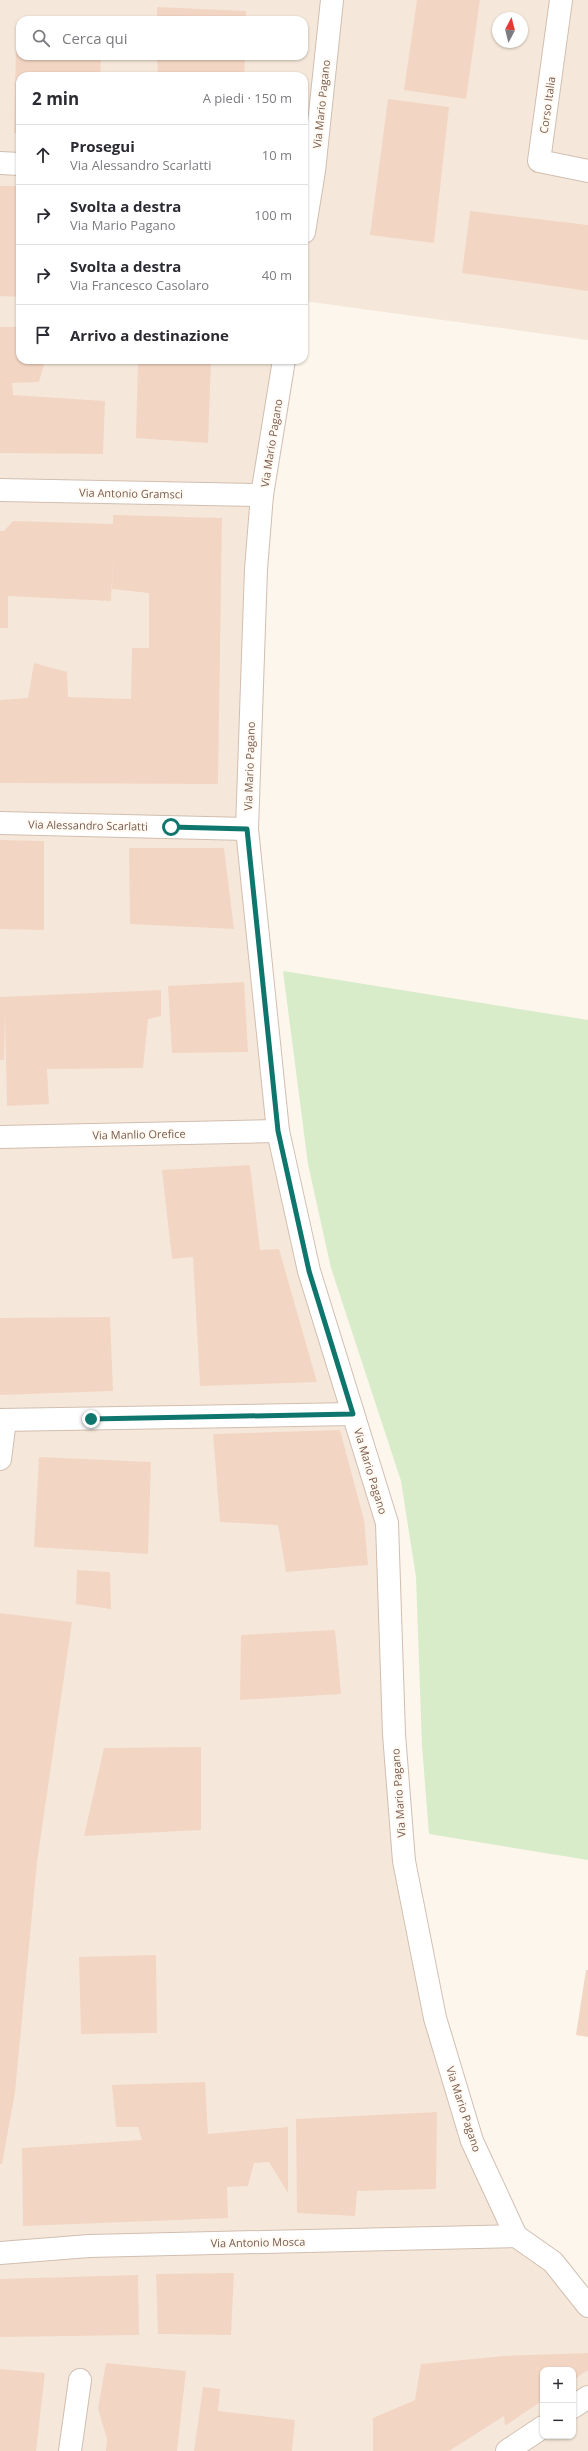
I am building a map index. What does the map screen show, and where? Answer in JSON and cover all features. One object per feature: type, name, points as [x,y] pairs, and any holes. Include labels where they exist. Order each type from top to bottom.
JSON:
[{"type":"street","name":"Via Mario Pagano","points":[[308,183],[332,0]]},
{"type":"street","name":"Corso Italia","points":[[561,0],[540,161],[588,171]]},
{"type":"street","points":[[0,163],[16,164]]},
{"type":"street","name":"Via Mario Pagano","points":[[283,364],[262,495],[256,569],[247,829],[278,1131],[309,1271],[387,1523],[394,1734],[404,1861],[435,2018],[472,2141],[516,2236]]},
{"type":"street","name":"Via Antonio Gramsci","points":[[0,490],[262,495]]},
{"type":"street","name":"Via Alessandro Scarlatti","points":[[0,823],[247,829]]},
{"type":"street","name":"Via Manlio Orefice","points":[[0,1137],[278,1131]]},
{"type":"street","points":[[0,1459],[3,1420],[353,1414]]},
{"type":"street","points":[[516,2236],[553,2262],[588,2306]]},
{"type":"street","name":"Via Antonio Mosca","points":[[0,2253],[89,2246],[516,2236]]},
{"type":"street","points":[[70,2451],[80,2380]]},
{"type":"street","points":[[576,2405],[588,2397]]},
{"type":"street","points":[[507,2451],[540,2429]]},
{"type":"shaded area","points":[[0,0],[588,0],[588,340],[308,302],[308,72],[16,72],[16,364],[283,364],[262,495],[247,829],[278,1131],[387,1523],[394,1734],[435,2018],[516,2236],[588,2306],[588,2451],[0,2451]]},
{"type":"green space","points":[[283,971],[588,1020],[588,1860],[429,1834],[422,1746],[416,1577],[401,1481],[331,1268],[308,1164]]},
{"type":"building","points":[[417,0],[480,0],[466,99],[404,90]]},
{"type":"building","points":[[157,7],[246,11],[246,16],[157,16]]},
{"type":"building","points":[[16,47],[16,60],[101,60],[100,72],[16,72],[16,133],[14,133]]},
{"type":"building","points":[[157,60],[245,60],[244,72],[158,72]]},
{"type":"building","points":[[388,99],[449,107],[434,243],[370,235]]},
{"type":"building","points":[[0,186],[16,186],[16,297],[0,296]]},
{"type":"building","points":[[470,211],[588,225],[588,291],[462,273]]},
{"type":"building","points":[[0,327],[16,327],[16,364],[44,364],[39,382],[12,383],[13,395],[105,401],[103,454],[0,453]]},
{"type":"building","points":[[138,364],[211,364],[208,443],[136,438]]},
{"type":"building","points":[[113,515],[222,518],[218,784],[0,783],[0,700],[28,698],[34,663],[67,672],[68,697],[131,699],[132,648],[149,648],[149,593],[112,589],[113,555],[111,601],[8,596],[8,628],[0,628],[0,531],[4,531],[13,521],[113,524]]},
{"type":"building","points":[[0,840],[44,841],[44,930],[0,929]]},
{"type":"building","points":[[129,848],[224,848],[234,929],[130,924]]},
{"type":"building","points":[[244,982],[248,1052],[172,1053],[168,986]]},
{"type":"building","points":[[161,990],[161,1016],[148,1019],[143,1068],[47,1069],[49,1104],[7,1106],[5,1015],[4,1060],[0,1060],[0,997]]},
{"type":"building","points":[[250,1165],[260,1250],[279,1249],[317,1382],[200,1386],[193,1257],[172,1259],[162,1170]]},
{"type":"building","points":[[110,1317],[113,1391],[0,1395],[0,1318]]},
{"type":"building","points":[[340,1430],[364,1520],[368,1565],[286,1572],[278,1525],[220,1522],[213,1434]]},
{"type":"building","points":[[39,1457],[151,1462],[148,1554],[34,1547]]},
{"type":"building","points":[[77,1570],[110,1572],[111,1609],[76,1604]]},
{"type":"building","points":[[0,1613],[72,1622],[37,1862],[15,2092],[2,2164],[0,2164]]},
{"type":"building","points":[[335,1630],[341,1694],[240,1700],[241,1635]]},
{"type":"building","points":[[201,1747],[201,1830],[84,1836],[104,1748]]},
{"type":"building","points":[[156,1955],[157,2033],[81,2034],[79,1957]]},
{"type":"building","points":[[586,1970],[588,1970],[588,2037],[576,2035]]},
{"type":"building","points":[[205,2082],[208,2134],[288,2127],[288,2193],[269,2162],[254,2163],[248,2186],[227,2187],[228,2218],[23,2226],[22,2148],[142,2140],[138,2127],[116,2127],[112,2085]]},
{"type":"building","points":[[437,2112],[436,2189],[357,2191],[355,2216],[297,2213],[296,2119]]},
{"type":"building","points":[[234,2273],[231,2335],[158,2334],[156,2274]]},
{"type":"building","points":[[138,2275],[139,2335],[0,2337],[0,2279]]},
{"type":"building","points":[[588,2353],[588,2370],[576,2378],[576,2367],[540,2367],[540,2402],[505,2426],[504,2416],[449,2451],[373,2451],[373,2418],[415,2400],[421,2364],[504,2356]]},
{"type":"building","points":[[106,2363],[186,2371],[177,2451],[106,2451],[107,2439],[98,2409]]},
{"type":"building","points":[[0,2369],[45,2373],[36,2451],[0,2451]]},
{"type":"building","points":[[203,2387],[220,2389],[218,2411],[295,2420],[292,2451],[194,2451]]},
{"type":"route","points":[[91,1419],[353,1414],[309,1271],[278,1131],[247,829],[171,827]]}]
